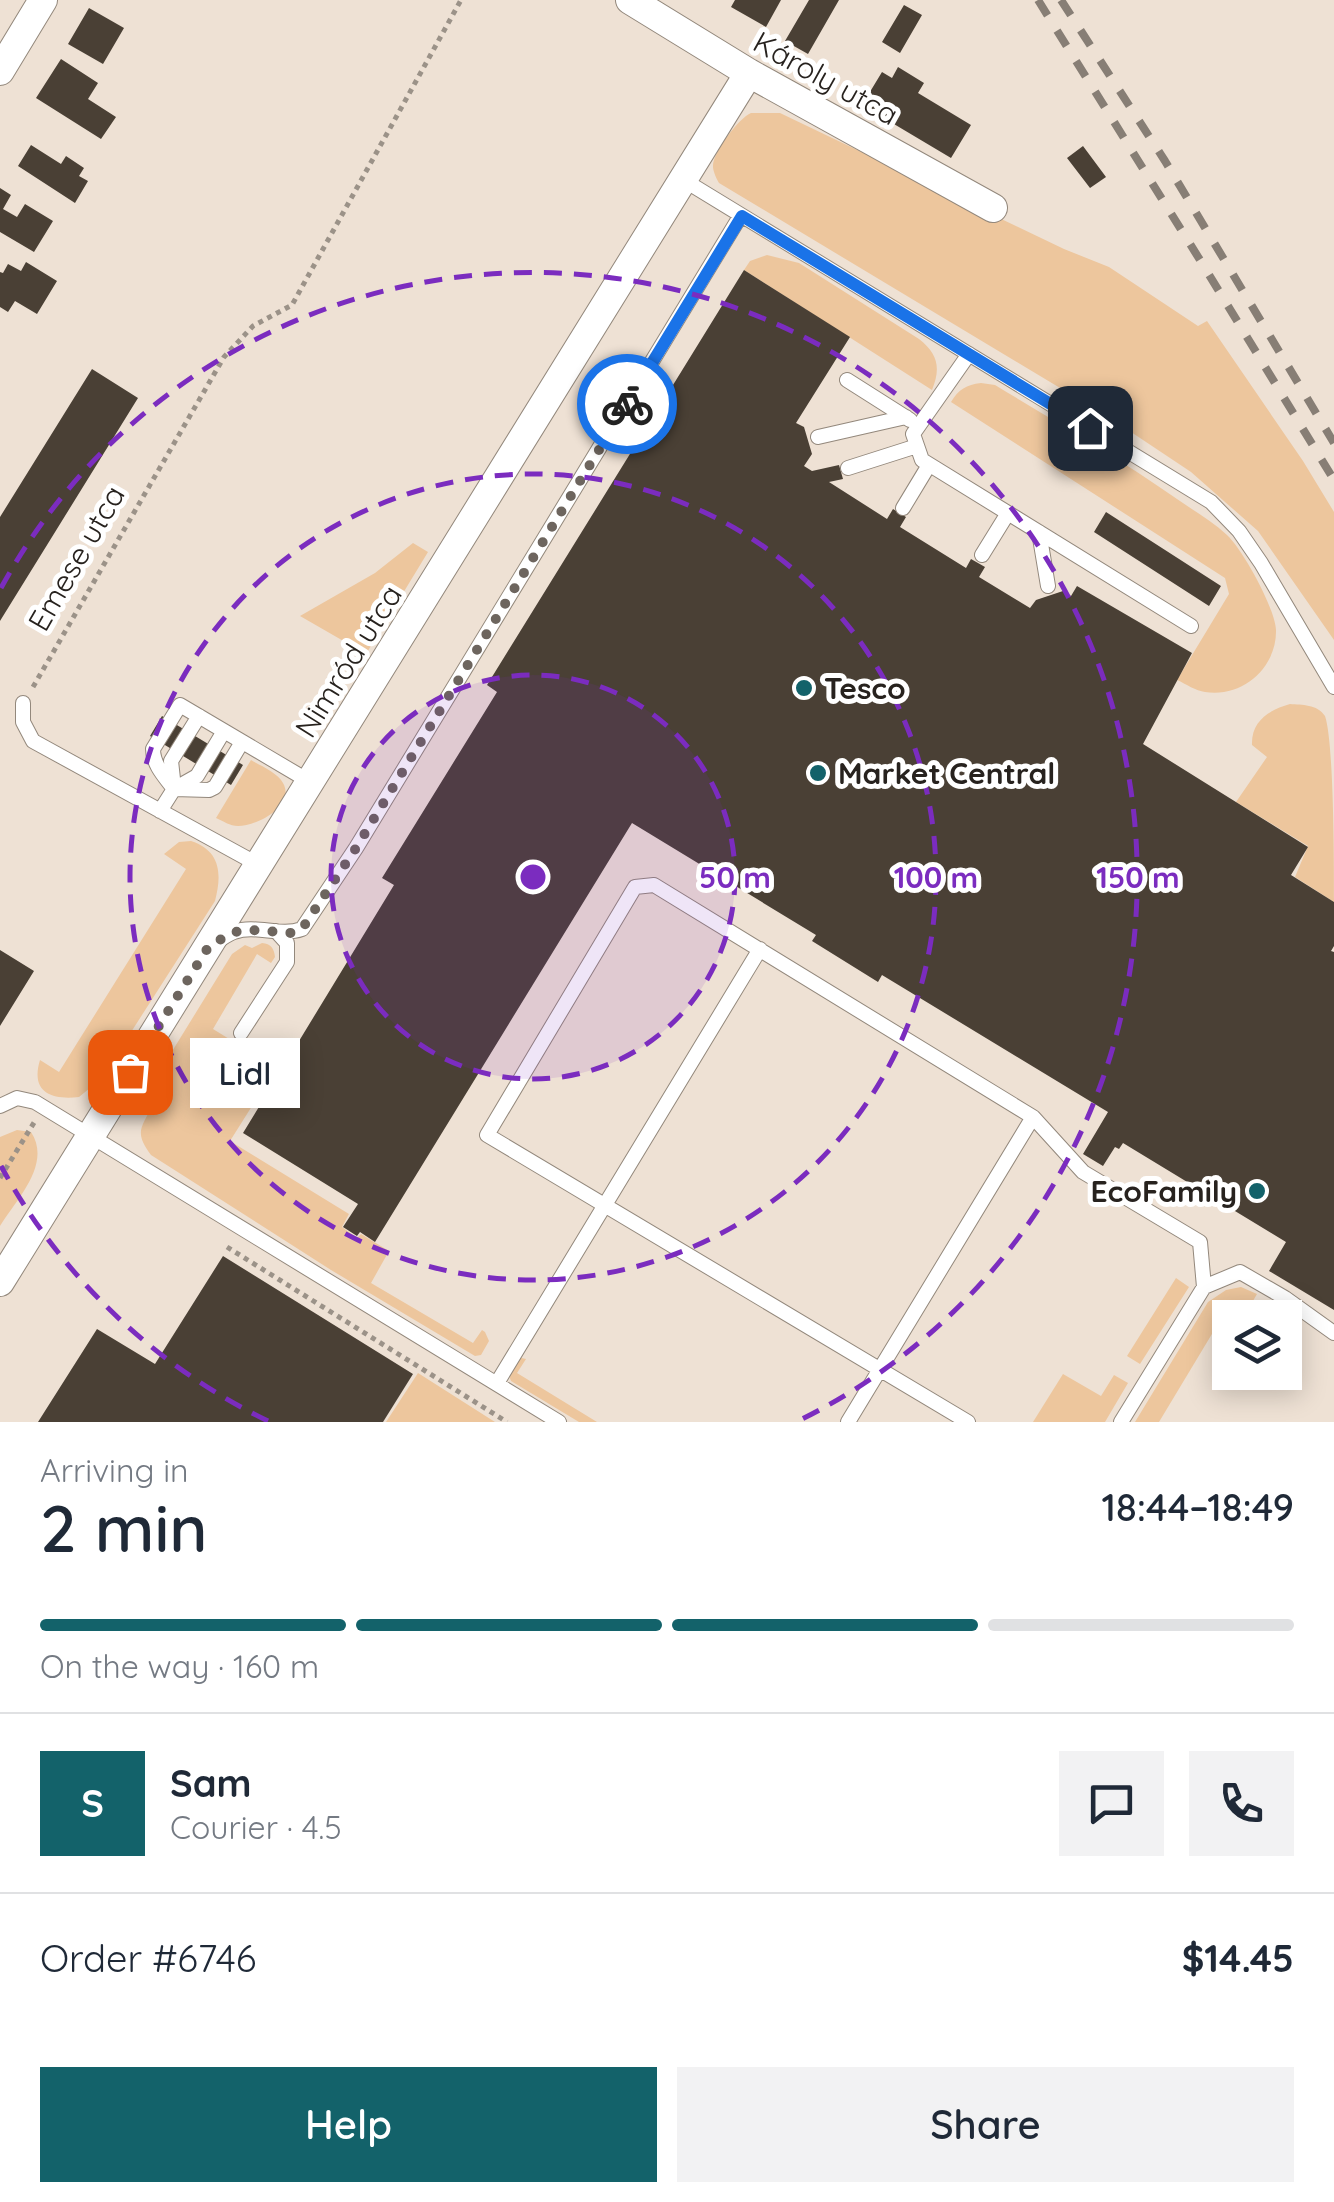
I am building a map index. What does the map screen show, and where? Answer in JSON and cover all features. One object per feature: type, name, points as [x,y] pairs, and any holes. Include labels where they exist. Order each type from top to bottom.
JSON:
[{"type":"street","points":[[0,70],[10,34],[44,0]]},
{"type":"street","name":"Károly utca","points":[[630,0],[749,73],[993,208]]},
{"type":"street","name":"Nimród utca","points":[[0,1282],[749,73]]},
{"type":"lane","points":[[682,179],[1211,502],[1239,531],[1261,563],[1334,687]]},
{"type":"lane","points":[[242,1033],[287,962],[302,929],[356,848],[742,216]]},
{"type":"lane","points":[[818,437],[912,422],[969,354]]},
{"type":"lane","points":[[848,380],[912,422]]},
{"type":"lane","points":[[912,422],[922,460],[1191,626]]},
{"type":"lane","points":[[848,468],[917,446]]},
{"type":"lane","points":[[903,508],[929,465]]},
{"type":"lane","points":[[982,555],[1008,513]]},
{"type":"lane","points":[[1039,532],[1048,586]]},
{"type":"lane","points":[[23,703],[23,722],[33,741],[259,866]]},
{"type":"lane","points":[[174,789],[157,766],[152,749],[180,705],[312,782]]},
{"type":"lane","points":[[174,789],[171,760],[199,716]]},
{"type":"lane","points":[[160,811],[174,789],[197,776],[224,731]]},
{"type":"lane","points":[[174,789],[215,787],[242,742]]},
{"type":"lane","points":[[968,1422],[487,1135],[636,887],[654,885],[1033,1117],[1083,1172],[1200,1242],[1204,1287]]},
{"type":"lane","points":[[209,946],[234,932],[292,933],[302,929]]},
{"type":"lane","points":[[276,931],[287,944],[287,962]]},
{"type":"lane","points":[[497,1383],[760,948]]},
{"type":"lane","points":[[0,1106],[17,1098],[35,1102],[559,1422]]},
{"type":"lane","points":[[848,1422],[1033,1117]]},
{"type":"lane","points":[[1121,1422],[1204,1287],[1240,1272],[1334,1332]]},
{"type":"path","name":"Emese utca","points":[[23,703],[224,356],[253,326],[292,305],[461,0]]},
{"type":"path","points":[[0,1178],[44,1108]]},
{"type":"path","points":[[226,1247],[507,1422]]},
{"type":"shaded area","points":[[751,113],[780,113],[1109,267],[1198,326],[1207,321],[1334,512],[1334,640],[1258,531],[1191,472],[1110,418],[719,183],[713,167],[717,153],[733,129]]},
{"type":"shaded area","points":[[767,255],[799,263],[919,339],[936,362],[932,390],[744,270],[750,261]]},
{"type":"shaded area","points":[[981,383],[995,385],[1087,440],[1227,535],[1257,580],[1276,630],[1271,656],[1255,677],[1219,693],[1202,691],[1177,680],[1229,594],[1225,578],[951,402],[963,388]]},
{"type":"shaded area","points":[[413,543],[428,552],[366,654],[300,616],[375,573]]},
{"type":"shaded area","points":[[1290,704],[1314,707],[1325,716],[1332,777],[1334,902],[1295,877],[1308,846],[1236,802],[1267,757],[1252,745],[1258,723],[1268,713]]},
{"type":"shaded area","points":[[251,760],[281,779],[286,791],[284,799],[272,813],[246,825],[232,825],[216,818]]},
{"type":"shaded area","points":[[191,841],[214,857],[218,873],[215,901],[101,1079],[79,1097],[46,1092],[38,1080],[40,1060],[59,1072],[186,869],[164,854],[179,842]]},
{"type":"shaded area","points":[[262,943],[272,947],[275,957],[271,963],[257,954],[213,1029],[276,1068],[230,1141],[349,1214],[342,1227],[389,1251],[371,1283],[473,1343],[482,1330],[489,1341],[481,1355],[475,1356],[331,1270],[151,1155],[142,1141],[141,1130],[153,1105],[147,1092],[232,954],[245,945],[252,948]]},
{"type":"shaded area","points":[[17,1130],[31,1132],[36,1144],[35,1169],[0,1226],[0,1137]]},
{"type":"shaded area","points":[[1176,1278],[1189,1287],[1140,1364],[1127,1356]]},
{"type":"shaded area","points":[[1241,1287],[1257,1294],[1254,1300],[1212,1300],[1212,1334],[1159,1422],[1135,1422],[1208,1302],[1226,1290]]},
{"type":"shaded area","points":[[517,1357],[526,1359],[517,1373],[597,1422],[579,1422],[511,1381],[508,1373]]},
{"type":"shaded area","points":[[418,1373],[495,1422],[386,1422]]},
{"type":"shaded area","points":[[1063,1374],[1101,1396],[1114,1375],[1128,1383],[1105,1422],[1033,1422]]},
{"type":"building","points":[[735,0],[781,0],[766,27],[731,7]]},
{"type":"building","points":[[809,0],[839,0],[808,54],[785,41]]},
{"type":"building","points":[[904,5],[922,15],[900,53],[882,42]]},
{"type":"building","points":[[89,8],[124,28],[103,64],[68,44]]},
{"type":"building","points":[[61,59],[98,83],[88,99],[116,117],[101,139],[36,98]]},
{"type":"building","points":[[898,67],[924,83],[918,93],[971,125],[951,158],[862,105],[882,72],[892,78]]},
{"type":"building","points":[[31,145],[61,164],[66,156],[84,168],[79,176],[88,181],[75,203],[18,166]]},
{"type":"building","points":[[1083,146],[1106,177],[1090,188],[1067,158]]},
{"type":"building","points":[[0,188],[11,195],[3,209],[17,217],[25,204],[53,221],[34,252],[0,232]]},
{"type":"building","points":[[26,262],[57,281],[37,314],[15,301],[8,312],[0,307],[0,272],[8,264],[21,271]]},
{"type":"building","name":"Market Central","points":[[744,270],[850,337],[796,423],[804,427],[812,454],[804,466],[812,471],[839,465],[843,479],[829,482],[887,519],[893,509],[906,517],[900,527],[966,568],[971,559],[985,567],[979,577],[1030,608],[1036,600],[1063,591],[1071,596],[1077,586],[1192,653],[1143,744],[1308,847],[1291,875],[1334,902],[1334,1310],[1269,1271],[1286,1242],[1123,1143],[1119,1149],[1115,1147],[1103,1166],[1083,1154],[1108,1112],[882,975],[878,982],[812,941],[816,935],[632,823],[375,1242],[343,1227],[358,1204],[243,1133],[394,885],[382,878],[497,692],[487,685],[659,407],[651,402],[665,380],[673,385]]},
{"type":"building","points":[[92,369],[138,398],[0,621],[0,517]]},
{"type":"building","points":[[1106,512],[1221,586],[1209,606],[1094,532]]},
{"type":"building","points":[[162,716],[243,765],[231,785],[150,736]]},
{"type":"building","points":[[0,950],[34,971],[0,1026]]},
{"type":"building","points":[[223,1256],[413,1374],[383,1422],[38,1422],[97,1329],[155,1364]]},
{"type":"railway","points":[[1038,0],[1334,480]]},
{"type":"railway","points":[[1061,0],[1165,161],[1334,443]]},
{"type":"way so far","points":[[130,1072],[209,946],[234,932],[292,933],[302,929],[356,848],[627,404]]},
{"type":"place","name":"Tesco","points":[[804,688]]},
{"type":"place","name":"Market Central","points":[[818,773]]},
{"type":"place","name":"Lidl","points":[[130,1072]]},
{"type":"place","name":"EcoFamily","points":[[1257,1191]]},
{"type":"route","points":[[627,404],[742,216],[1090,428]]}]
